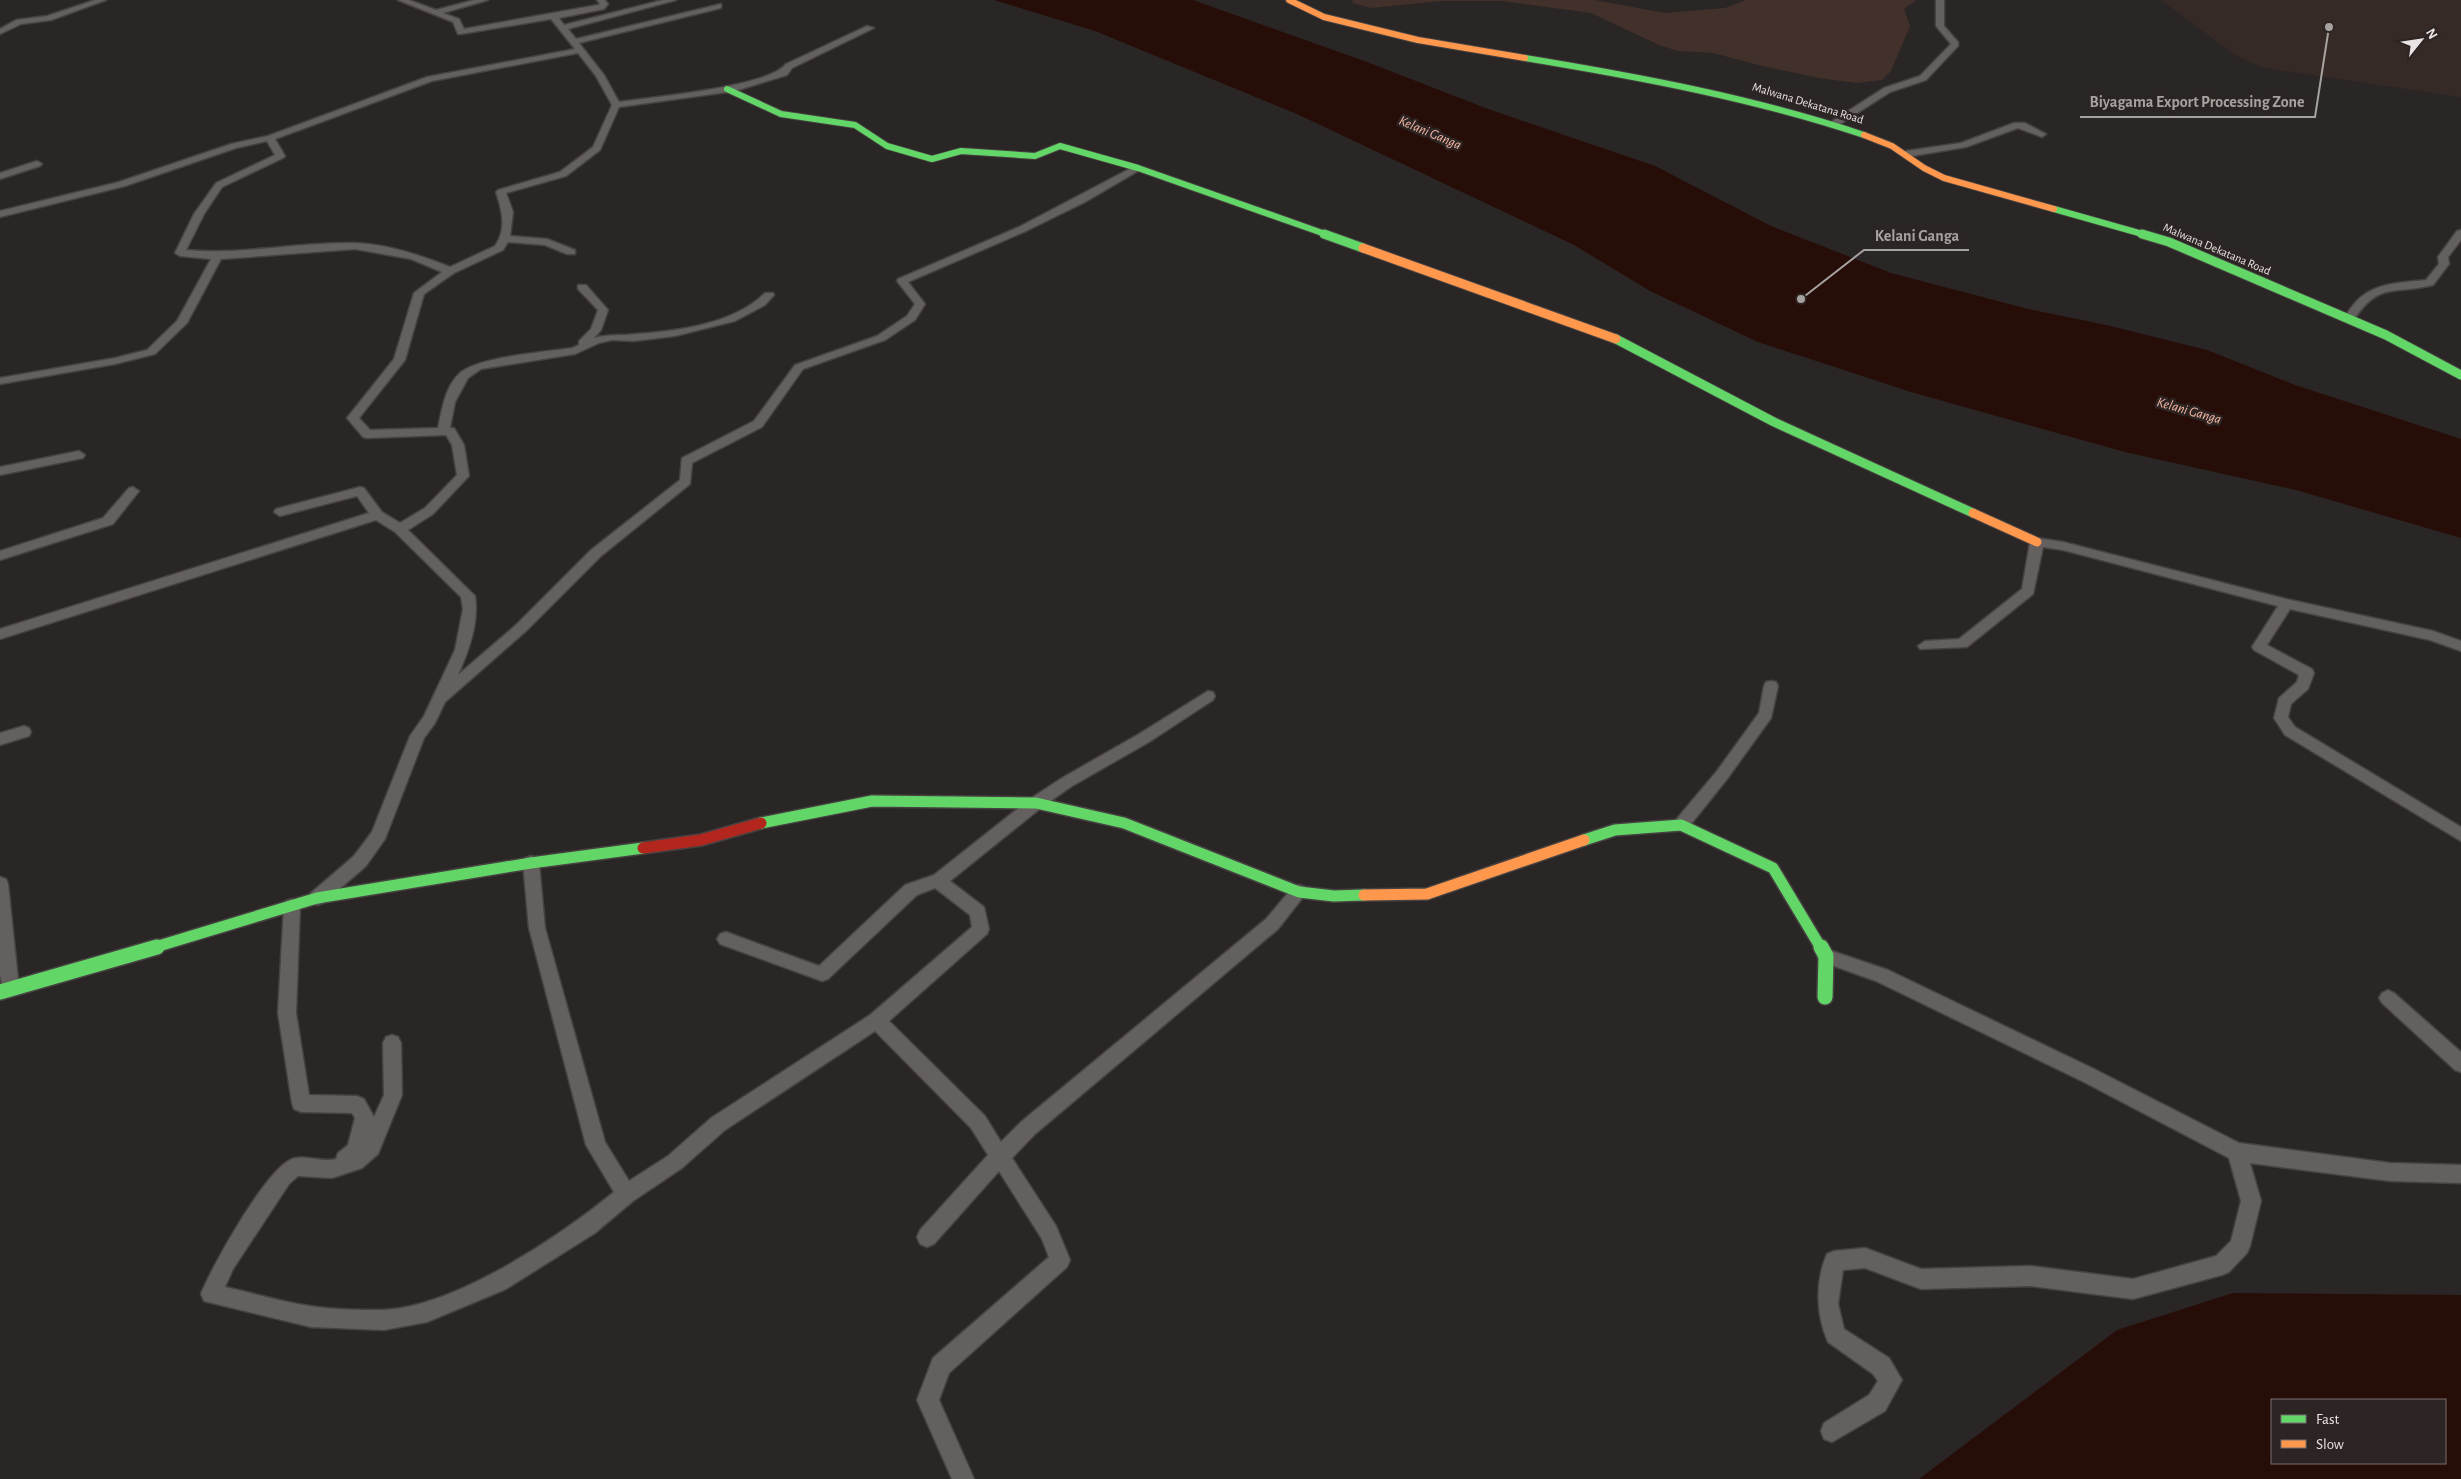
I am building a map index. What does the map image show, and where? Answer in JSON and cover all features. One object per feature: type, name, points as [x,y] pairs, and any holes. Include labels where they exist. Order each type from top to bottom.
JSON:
[{"type":"street","points":[[0,32],[19,22],[48,18],[102,0]]},
{"type":"street","points":[[402,0],[456,21],[460,32],[548,16],[554,18],[601,7],[604,4],[601,0]]},
{"type":"street","points":[[436,14],[449,8],[484,0]]},
{"type":"street","points":[[562,28],[672,0]]},
{"type":"street","name":"Malwana Dekatana Road","points":[[1289,0],[1324,17],[1398,35],[1537,61],[1680,84],[1834,124],[1892,146],[1924,168],[1944,178],[2169,242],[2350,319],[2461,375]]},
{"type":"street","points":[[1834,124],[1888,90],[1923,78],[1955,44],[1940,26],[1940,0]]},
{"type":"street","points":[[0,214],[122,184],[234,146],[270,138],[430,79],[577,46],[718,6]]},
{"type":"street","points":[[554,18],[600,75],[616,105]]},
{"type":"street","points":[[616,105],[735,88],[784,73],[789,66],[870,28]]},
{"type":"street","points":[[727,89],[781,114],[855,125],[887,146],[932,159],[961,151],[1035,156],[1060,146],[1138,168],[1604,333],[1774,422],[2037,542],[2062,546],[2286,604],[2433,636],[2461,646]]},
{"type":"street","points":[[400,529],[429,510],[463,476],[458,445],[450,431],[368,434],[352,418],[399,360],[419,293],[450,272],[499,248],[505,240],[508,212],[501,192],[562,174],[597,148],[616,105]]},
{"type":"street","points":[[1906,154],[1963,145],[2017,125],[2022,125],[2042,134]]},
{"type":"street","points":[[270,138],[280,156],[219,185],[199,214],[180,253],[217,256],[355,246],[413,256],[450,272]]},
{"type":"street","points":[[0,176],[37,164]]},
{"type":"street","points":[[438,700],[521,628],[596,553],[686,480],[686,462],[758,424],[798,367],[881,338],[911,318],[920,304],[902,281],[942,266],[1093,195],[1138,168]]},
{"type":"street","points":[[2350,319],[2353,310],[2367,294],[2379,290],[2429,283],[2444,264],[2444,257],[2461,233]]},
{"type":"street","points":[[505,240],[547,242],[571,252]]},
{"type":"street","points":[[0,381],[115,361],[151,352],[182,323],[217,256]]},
{"type":"street","points":[[575,351],[596,330],[603,310],[582,287]]},
{"type":"street","points":[[444,430],[449,402],[463,376],[478,366],[575,351],[595,341],[612,336],[634,338],[675,333],[730,319],[762,303],[769,295]]},
{"type":"street","points":[[0,471],[79,454]]},
{"type":"street","points":[[280,512],[360,491],[377,515],[400,529],[468,596],[470,609],[462,650],[430,719],[417,736],[378,836],[360,861],[317,898]]},
{"type":"street","points":[[0,556],[108,521],[133,492]]},
{"type":"street","points":[[0,634],[377,515]]},
{"type":"street","points":[[1926,646],[1962,644],[2028,590],[2037,542]]},
{"type":"street","points":[[2286,604],[2258,647],[2307,673],[2303,685],[2284,702],[2281,718],[2290,731],[2461,835]]},
{"type":"street","points":[[1681,825],[1722,775],[1766,714],[1771,686]]},
{"type":"street","points":[[726,939],[822,974],[911,890],[926,883],[938,881],[1036,803],[1067,782],[1144,738],[1208,696]]},
{"type":"street","points":[[0,739],[24,732]]},
{"type":"street","points":[[0,884],[5,990],[231,926],[317,898],[395,883],[531,862],[701,840],[774,819],[872,801],[1036,803],[1124,823],[1300,892],[1334,896],[1427,894],[1614,830],[1681,825],[1773,868],[1826,956],[1825,997]]},
{"type":"street","points":[[531,862],[537,928],[596,1145],[626,1194]]},
{"type":"street","points":[[392,1043],[392,1096],[371,1148],[356,1162],[332,1169],[295,1167],[282,1177],[226,1262],[211,1294],[311,1317],[384,1320],[427,1312],[499,1282],[588,1226],[626,1194],[675,1162],[718,1124],[876,1021],[980,930],[978,912],[938,881]]},
{"type":"street","points":[[927,1237],[1028,1128],[1272,924],[1300,892]]},
{"type":"street","points":[[292,906],[287,1013],[301,1103],[357,1105],[365,1117],[356,1150],[332,1169]]},
{"type":"street","points":[[1826,956],[1882,975],[2088,1075],[2237,1152],[2390,1172],[2461,1174]]},
{"type":"street","points":[[2388,998],[2461,1064]]},
{"type":"street","points":[[876,1021],[897,1039],[978,1122],[1050,1233],[1060,1260],[942,1366],[928,1400],[963,1479]]},
{"type":"street","points":[[1832,1431],[1877,1403],[1891,1380],[1881,1366],[1834,1336],[1828,1304],[1834,1261],[1865,1258],[1920,1279],[2031,1276],[2133,1289],[2222,1264],[2240,1246],[2251,1202],[2237,1152]]},
{"type":"shaded area","points":[[1352,0],[1595,0],[1665,13],[1725,8],[1746,0],[1916,0],[1904,9],[1910,26],[1891,71],[1882,80],[1856,83],[1819,78],[1713,53],[1678,51],[1659,45],[1591,13],[1502,1],[1442,1],[1371,8],[1353,3]]},
{"type":"shaded area","points":[[2161,0],[2461,0],[2461,97],[2264,68],[2235,55]]},
{"type":"water","points":[[994,0],[1193,0],[1367,62],[1488,109],[1655,166],[1771,226],[1891,273],[2028,309],[2106,325],[2207,350],[2295,385],[2461,439],[2461,538],[2296,490],[2125,452],[1911,392],[1758,342],[1650,291],[1574,245],[1297,114],[1095,31]]},
{"type":"water","points":[[2233,1293],[2461,1295],[2461,1479],[1919,1479],[2117,1330]]},
{"type":"traffic: fast","points":[[1525,58],[1653,80],[1738,98],[1823,121],[1864,135]]},
{"type":"traffic: fast","points":[[727,89],[781,114],[855,125],[887,146],[932,159],[961,151],[1035,156],[1060,146],[1138,168],[1363,248]]},
{"type":"traffic: fast","points":[[2054,209],[2169,242],[2386,335],[2461,375]]},
{"type":"traffic: fast","points":[[1616,339],[1774,422],[1973,513]]},
{"type":"traffic: fast","points":[[761,823],[872,801],[1036,803],[1124,823],[1299,892],[1334,896],[1364,895]]},
{"type":"traffic: fast","points":[[1584,840],[1615,830],[1681,825],[1773,868],[1826,956],[1825,997]]},
{"type":"traffic: fast","points":[[0,992],[231,926],[317,898],[531,863],[643,848]]},
{"type":"traffic: slow","points":[[1289,0],[1324,17],[1418,40],[1525,58]]},
{"type":"traffic: slow","points":[[1864,135],[1892,146],[1924,168],[1944,178],[2054,209]]},
{"type":"traffic: slow","points":[[1363,248],[1604,333],[1616,339]]},
{"type":"traffic: slow","points":[[1973,513],[2037,542]]},
{"type":"traffic: slow","points":[[1364,895],[1427,894],[1584,840]]},
{"type":"traffic: jam","points":[[643,848],[701,840],[761,823]]},
{"type":"place","name":"Biyagama Export Processing Zone","points":[[2329,27]]},
{"type":"place","name":"Kelani Ganga","points":[[1801,299]]}]
